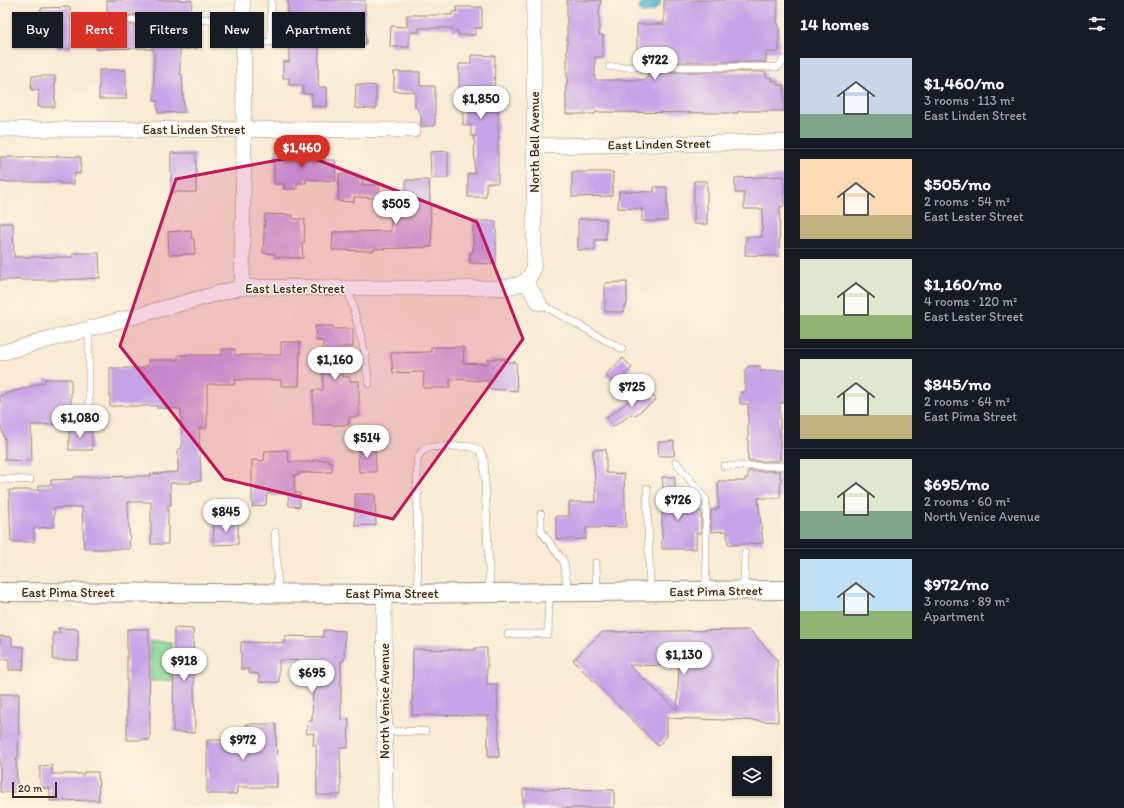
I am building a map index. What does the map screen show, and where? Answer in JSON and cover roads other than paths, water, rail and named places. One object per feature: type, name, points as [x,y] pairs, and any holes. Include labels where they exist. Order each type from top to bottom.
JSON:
[{"type":"street","points":[[243,0],[243,12]]},
{"type":"street","name":"North Bell Avenue","points":[[525,282],[532,274],[534,262],[534,0]]},
{"type":"street","points":[[242,287],[244,129],[243,48]]},
{"type":"street","name":"East Linden Street","points":[[0,129],[413,130]]},
{"type":"street","name":"East Linden Street","points":[[534,146],[784,142]]},
{"type":"street","points":[[525,282],[539,303]]},
{"type":"street","name":"East Lester Street","points":[[0,353],[242,287],[497,288],[511,287],[525,282]]},
{"type":"street","name":"East Pima Street","points":[[0,592],[384,594],[784,590]]},
{"type":"street","name":"North Venice Avenue","points":[[384,594],[384,808]]},
{"type":"lane","points":[[264,42],[272,42],[271,0]]},
{"type":"lane","points":[[131,20],[210,19]]},
{"type":"lane","points":[[609,67],[778,67],[784,60]]},
{"type":"lane","points":[[348,288],[364,349],[369,384]]},
{"type":"lane","points":[[539,303],[622,349]]},
{"type":"lane","points":[[89,329],[89,416]]},
{"type":"lane","points":[[418,593],[416,458],[422,451],[430,447],[470,446],[480,451],[484,460],[490,593]]},
{"type":"lane","points":[[676,462],[706,500],[706,591]]},
{"type":"lane","points":[[724,466],[784,466]]},
{"type":"lane","points":[[0,479],[30,480]]},
{"type":"lane","points":[[647,488],[650,591]]},
{"type":"lane","points":[[541,514],[541,531],[564,562],[568,592]]},
{"type":"lane","points":[[275,532],[278,593]]},
{"type":"lane","points":[[744,590],[745,553]]},
{"type":"lane","points":[[596,563],[597,592]]},
{"type":"lane","points":[[508,634],[548,634],[549,592]]},
{"type":"lane","points":[[384,732],[425,731]]},
{"type":"water","points":[[647,0],[661,1],[654,11],[642,13],[639,11],[640,5]]}]
